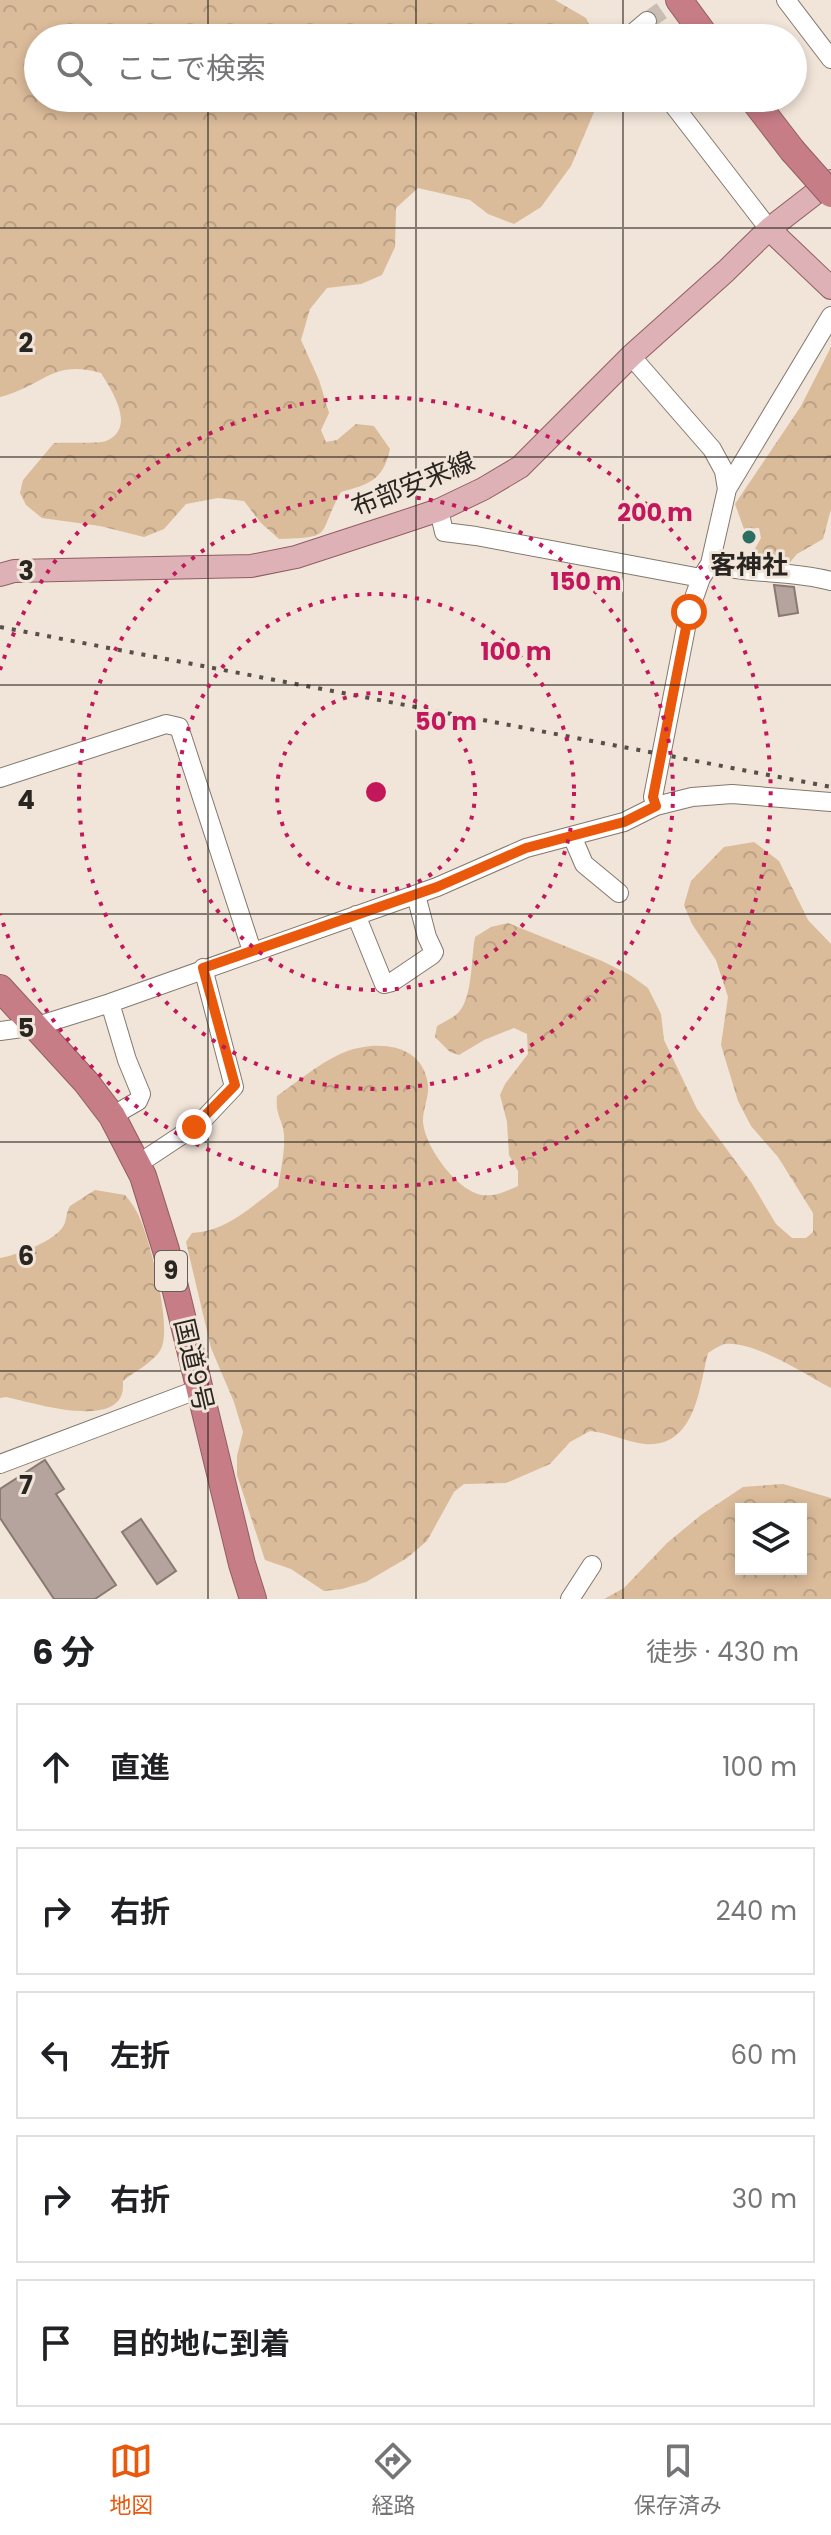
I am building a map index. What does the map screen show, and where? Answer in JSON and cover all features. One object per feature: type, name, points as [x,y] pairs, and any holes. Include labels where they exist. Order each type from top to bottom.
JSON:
[{"type":"highway","points":[[679,0],[697,24]]},
{"type":"highway","points":[[763,112],[831,194]]},
{"type":"highway","name":"国道9号","points":[[0,988],[37,1026],[112,1116],[138,1164],[157,1215],[199,1389],[258,1598]]},
{"type":"main road","name":"布部安来線","points":[[0,575],[14,571],[251,566],[296,557],[439,510],[520,467],[631,356],[769,229],[831,181]]},
{"type":"main road","points":[[769,229],[831,288]]},
{"type":"street","points":[[786,0],[804,24]]},
{"type":"street","points":[[643,24],[647,21]]},
{"type":"street","points":[[807,28],[831,59]]},
{"type":"street","points":[[679,112],[769,229]]},
{"type":"street","points":[[656,806],[653,797],[689,612],[706,571],[727,489],[831,316]]},
{"type":"street","points":[[631,356],[712,449],[724,471],[727,489]]},
{"type":"street","points":[[439,510],[444,532],[706,571],[794,573],[831,581]]},
{"type":"street","points":[[0,778],[166,724],[179,727],[252,951]]},
{"type":"street","points":[[0,1031],[37,1026],[110,1003],[437,887],[526,848],[624,822],[656,806],[692,797],[732,794],[831,802]]},
{"type":"street","points":[[572,836],[584,864],[619,893]]},
{"type":"street","points":[[356,915],[386,987],[434,952],[417,899]]},
{"type":"street","points":[[138,1164],[200,1123],[234,1087],[203,968]]},
{"type":"street","points":[[110,1003],[123,1049],[141,1094],[138,1101],[112,1116]]},
{"type":"street","points":[[0,1464],[199,1389]]},
{"type":"street","points":[[570,1599],[592,1565]]},
{"type":"green space","points":[[0,0],[555,0],[586,18],[589,24],[24,24],[24,112],[594,112],[571,166],[541,207],[514,224],[488,214],[470,200],[418,188],[396,208],[395,247],[382,275],[361,284],[327,288],[310,309],[301,340],[319,380],[329,413],[321,430],[326,442],[337,440],[356,424],[374,426],[390,449],[379,475],[341,492],[325,526],[317,535],[279,539],[261,523],[244,501],[218,498],[186,504],[164,529],[144,537],[100,526],[42,518],[26,505],[20,493],[23,480],[54,443],[106,441],[115,435],[121,419],[116,399],[101,373],[71,369],[0,397]]},
{"type":"green space","points":[[831,347],[831,509],[823,539],[797,554],[786,567],[755,567],[756,557],[752,554],[761,538],[759,528],[744,529],[735,504],[801,406]]},
{"type":"green space","points":[[754,842],[779,861],[808,920],[831,944],[831,1388],[750,1347],[723,1345],[708,1353],[692,1414],[675,1437],[662,1443],[645,1444],[590,1431],[570,1442],[550,1464],[506,1483],[464,1484],[454,1492],[427,1541],[407,1558],[366,1582],[324,1591],[291,1569],[265,1560],[237,1475],[237,1456],[243,1432],[211,1348],[186,1242],[192,1233],[228,1223],[278,1187],[284,1141],[277,1096],[327,1061],[358,1048],[397,1048],[417,1060],[428,1085],[423,1121],[429,1143],[444,1166],[462,1185],[482,1195],[500,1193],[518,1186],[518,1171],[509,1155],[507,1122],[500,1095],[528,1054],[527,1034],[514,1028],[484,1040],[459,1055],[450,1052],[435,1037],[437,1026],[457,1014],[464,1005],[475,937],[491,927],[508,923],[602,961],[648,988],[661,1014],[664,1040],[697,1109],[751,1182],[776,1224],[792,1238],[806,1238],[813,1232],[813,1213],[778,1157],[751,1126],[738,1101],[721,1045],[728,997],[716,960],[692,924],[684,905],[691,881],[724,847]]},
{"type":"green space","points":[[95,1190],[125,1195],[141,1221],[155,1266],[162,1305],[164,1338],[161,1349],[123,1381],[122,1394],[115,1404],[102,1410],[69,1410],[0,1398],[0,1258],[45,1242],[60,1231],[70,1206]]},
{"type":"green space","points":[[783,1484],[831,1498],[831,1599],[604,1599],[624,1588],[667,1543],[743,1487]]},
{"type":"building","points":[[774,585],[794,587],[798,613],[779,616]]},
{"type":"building","points":[[45,1460],[64,1489],[56,1494],[116,1585],[95,1599],[54,1599],[0,1518],[0,1489]]},
{"type":"building","points":[[141,1519],[176,1571],[157,1584],[122,1532]]},
{"type":"tunnel","points":[[647,21],[677,0]]},
{"type":"railway","points":[[0,627],[831,787]]},
{"type":"place","name":"客神社","points":[[749,537]]},
{"type":"route","points":[[194,1127],[235,1085],[203,968],[437,887],[526,848],[624,822],[656,806],[653,797],[689,612]]}]
